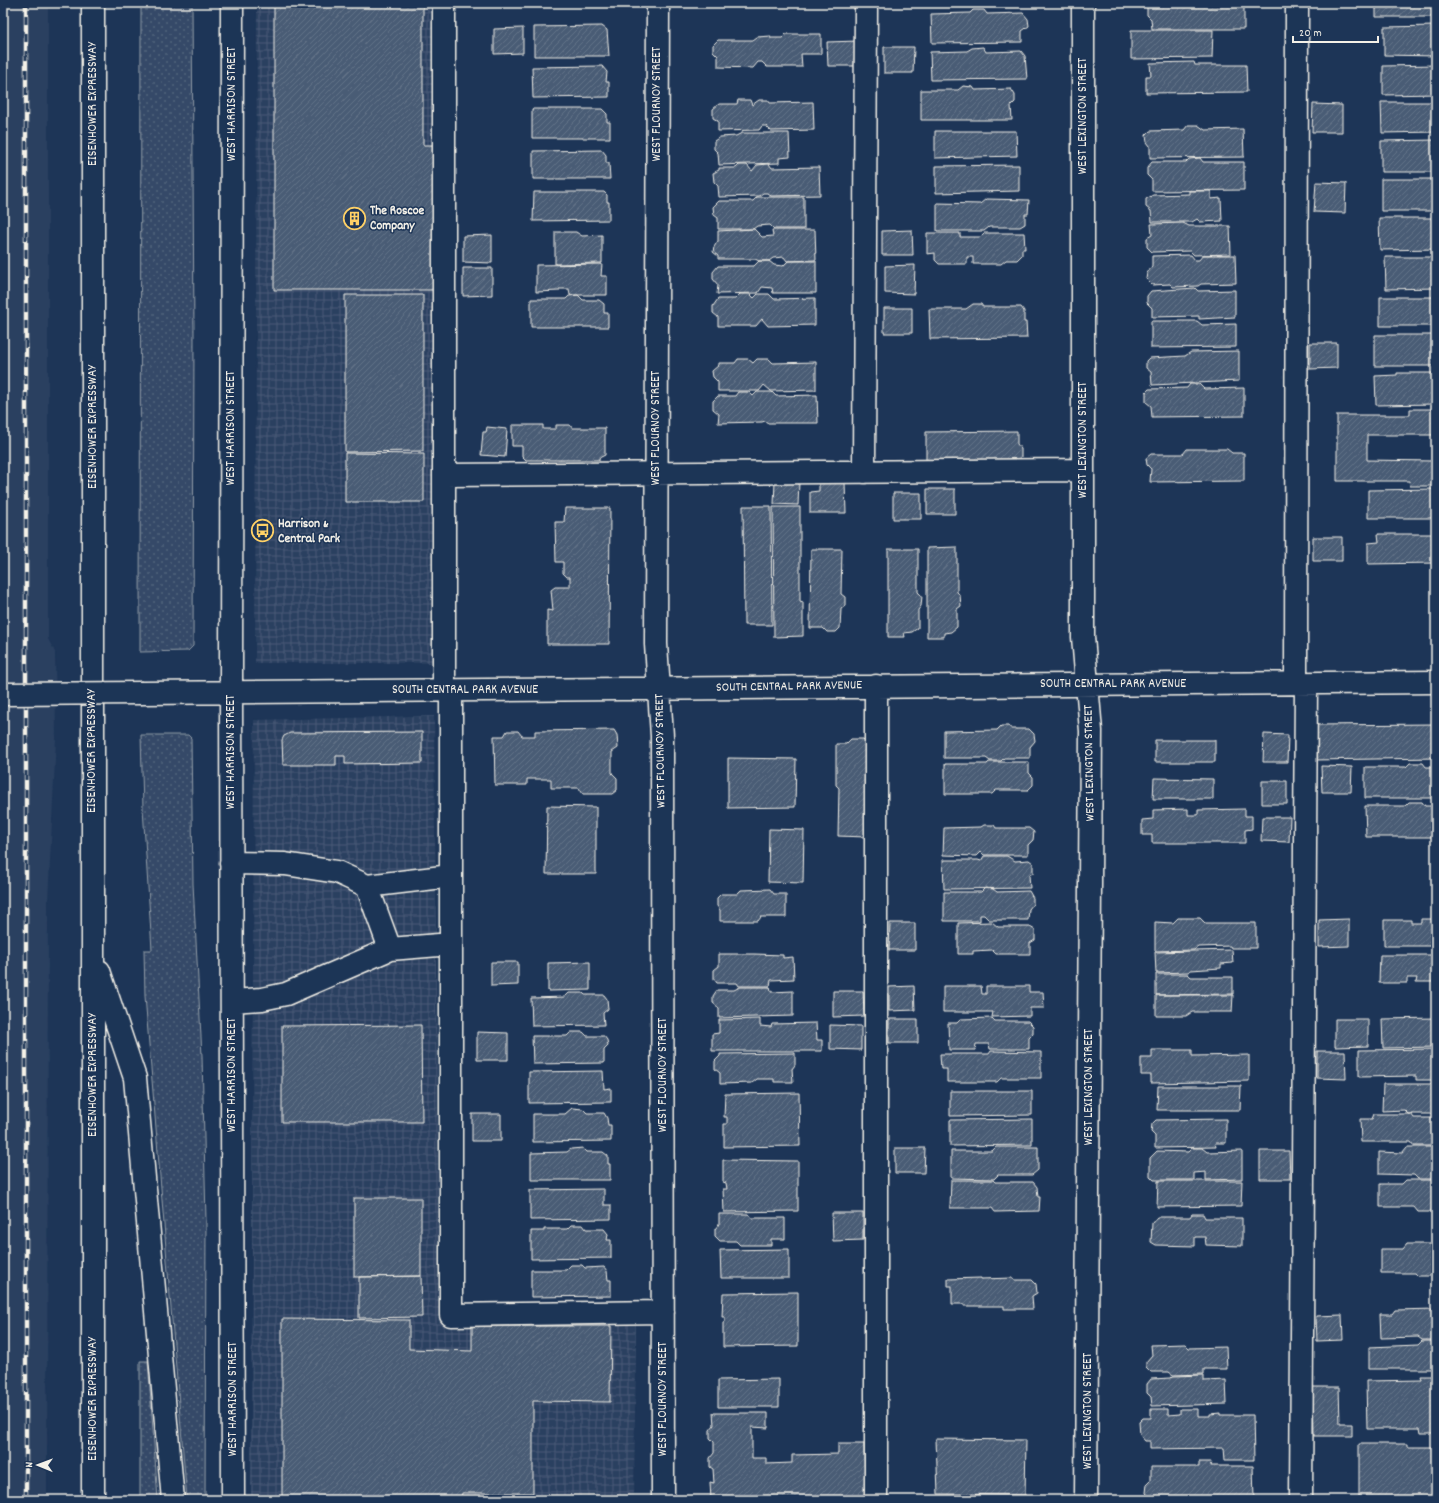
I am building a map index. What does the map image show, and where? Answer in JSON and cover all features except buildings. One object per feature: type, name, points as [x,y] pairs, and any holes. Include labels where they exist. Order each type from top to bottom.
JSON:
[{"type":"main road","name":"EISENHOWER EXPRESSWAY","points":[[93,3],[93,1500]]},
{"type":"main road","name":"WEST HARRISON STREET","points":[[232,3],[231,692],[234,1500]]},
{"type":"main road","points":[[444,3],[444,475],[451,876],[452,1315],[663,1312]]},
{"type":"main road","name":"WEST FLOURNOY STREET","points":[[658,3],[656,644],[662,736],[663,1500]]},
{"type":"main road","points":[[864,472],[866,3]]},
{"type":"main road","name":"WEST LEXINGTON STREET","points":[[1083,3],[1083,637],[1088,684],[1091,739],[1086,1500]]},
{"type":"main road","points":[[1297,3],[1301,683],[1302,1500]]},
{"type":"main road","points":[[444,475],[1083,470]]},
{"type":"main road","name":"SOUTH CENTRAL PARK AVENUE","points":[[3,694],[1436,682]]},
{"type":"main road","points":[[876,686],[876,1500]]},
{"type":"main road","points":[[232,863],[285,864],[338,872],[367,886],[451,876]]},
{"type":"main road","points":[[367,886],[390,949]]},
{"type":"main road","points":[[232,1001],[262,999],[286,994],[390,949],[451,944]]},
{"type":"main road","points":[[93,952],[135,1078],[173,1500]]},
{"type":"shaded area","points":[[3,3],[48,3],[48,639],[55,652],[56,739],[48,902],[47,1500],[3,1500]]},
{"type":"shaded area","points":[[141,3],[192,3],[194,336],[193,646],[188,651],[140,652]]},
{"type":"shaded area","points":[[257,3],[434,3],[434,663],[255,663]]},
{"type":"shaded area","points":[[434,716],[439,1319],[636,1323],[634,1500],[251,1500],[254,720]]},
{"type":"shaded area","points":[[141,735],[188,735],[191,738],[193,884],[202,1056],[206,1220],[205,1500],[187,1500],[145,996],[144,950],[152,950],[143,808]]},
{"type":"shaded area","points":[[140,1361],[148,1361],[158,1500],[140,1500]]},
{"type":"railway","points":[[26,3],[26,1500]]},
{"type":"place","name":"The Roscoe Company","points":[[354,218]]},
{"type":"place","name":"Harrison & Central Park","points":[[262,531]]}]
